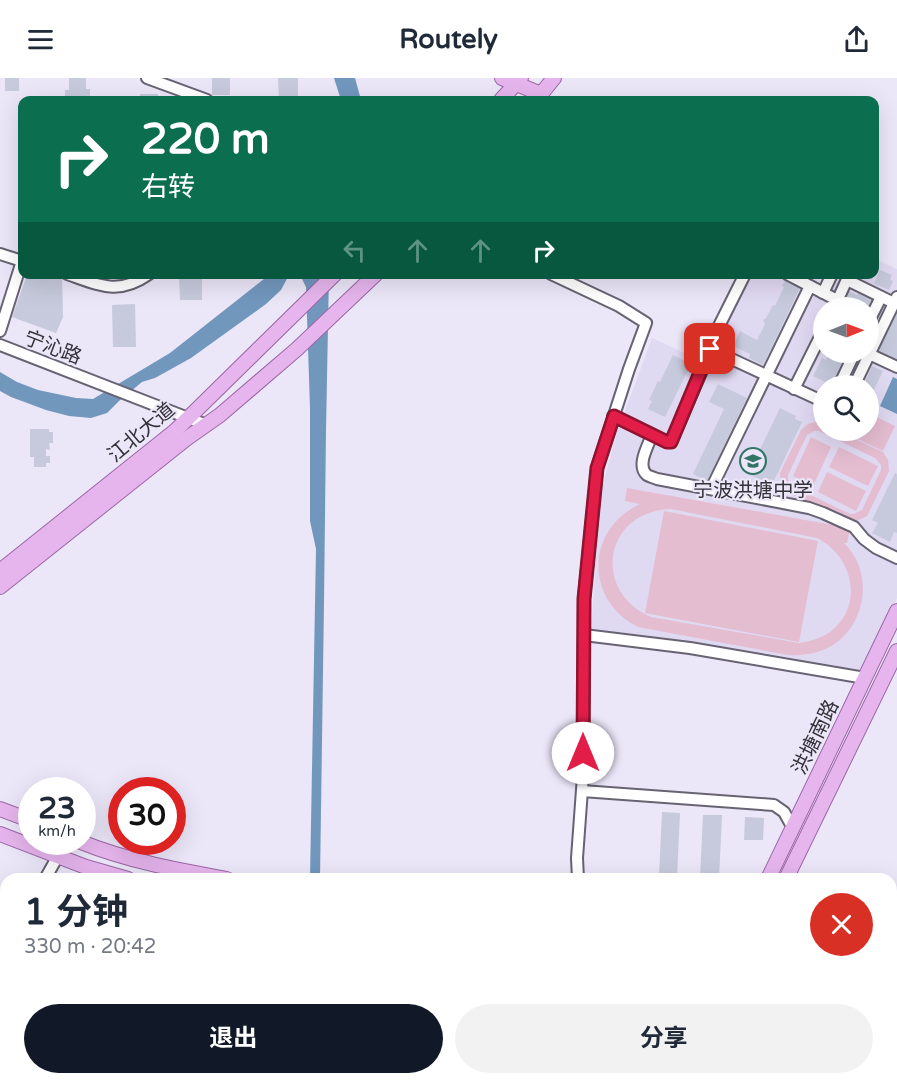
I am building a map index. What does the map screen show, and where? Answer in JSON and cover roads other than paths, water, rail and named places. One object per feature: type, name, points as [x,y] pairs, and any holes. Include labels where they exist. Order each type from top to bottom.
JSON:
[{"type":"main road","points":[[502,78],[519,81],[537,96]]},
{"type":"main road","points":[[539,96],[554,78]]},
{"type":"main road","points":[[505,96],[519,81]]},
{"type":"main road","name":"江北大道","points":[[0,571],[175,431],[330,279]]},
{"type":"main road","name":"江北大道","points":[[0,587],[186,439],[207,425],[297,349],[371,279]]},
{"type":"main road","name":"洪塘南路","points":[[771,873],[897,611]]},
{"type":"main road","name":"洪塘南路","points":[[789,873],[897,651]]},
{"type":"main road","points":[[0,808],[18,815]]},
{"type":"main road","points":[[0,834],[107,873]]},
{"type":"main road","points":[[96,848],[193,873]]},
{"type":"street","points":[[147,78],[196,96]]},
{"type":"street","points":[[0,254],[18,260]]},
{"type":"street","points":[[0,331],[18,274]]},
{"type":"street","points":[[81,279],[106,287],[122,288],[143,279]]},
{"type":"street","points":[[562,279],[619,306],[646,323],[597,468],[584,599],[582,791],[578,873]]},
{"type":"street","points":[[614,416],[671,442],[714,336],[742,279]]},
{"type":"street","points":[[797,279],[828,297]]},
{"type":"street","points":[[823,293],[830,279]]},
{"type":"street","points":[[839,297],[847,279]]},
{"type":"street","points":[[851,279],[881,297],[895,300],[879,333]]},
{"type":"street","points":[[711,489],[810,286]]},
{"type":"street","points":[[879,301],[881,297]]},
{"type":"street","name":"宁沁路","points":[[0,345],[207,425]]},
{"type":"street","points":[[710,349],[813,397]]},
{"type":"street","points":[[794,389],[813,350]]},
{"type":"street","points":[[879,359],[897,367]]},
{"type":"street","points":[[652,435],[643,460],[643,469],[648,475],[657,479],[809,508],[854,527],[876,548],[897,558]]},
{"type":"street","points":[[584,634],[690,648],[865,678]]},
{"type":"street","points":[[582,791],[774,805],[784,812],[793,828]]},
{"type":"street","points":[[48,873],[58,856]]},
{"type":"water","points":[[334,78],[355,78],[360,96],[340,96]]},
{"type":"water","points":[[264,279],[287,279],[281,290],[266,304],[191,358],[155,378],[142,382],[107,413],[91,418],[69,416],[46,410],[0,391],[0,372],[38,390],[93,399],[170,353]]},
{"type":"water","points":[[302,279],[329,279],[320,873],[310,873],[316,549],[310,521],[310,408],[306,287]]},
{"type":"water","points":[[893,377],[897,379],[897,414],[880,406]]},
{"type":"place","name":"宁波洪塘中学","points":[[753,461]]}]
